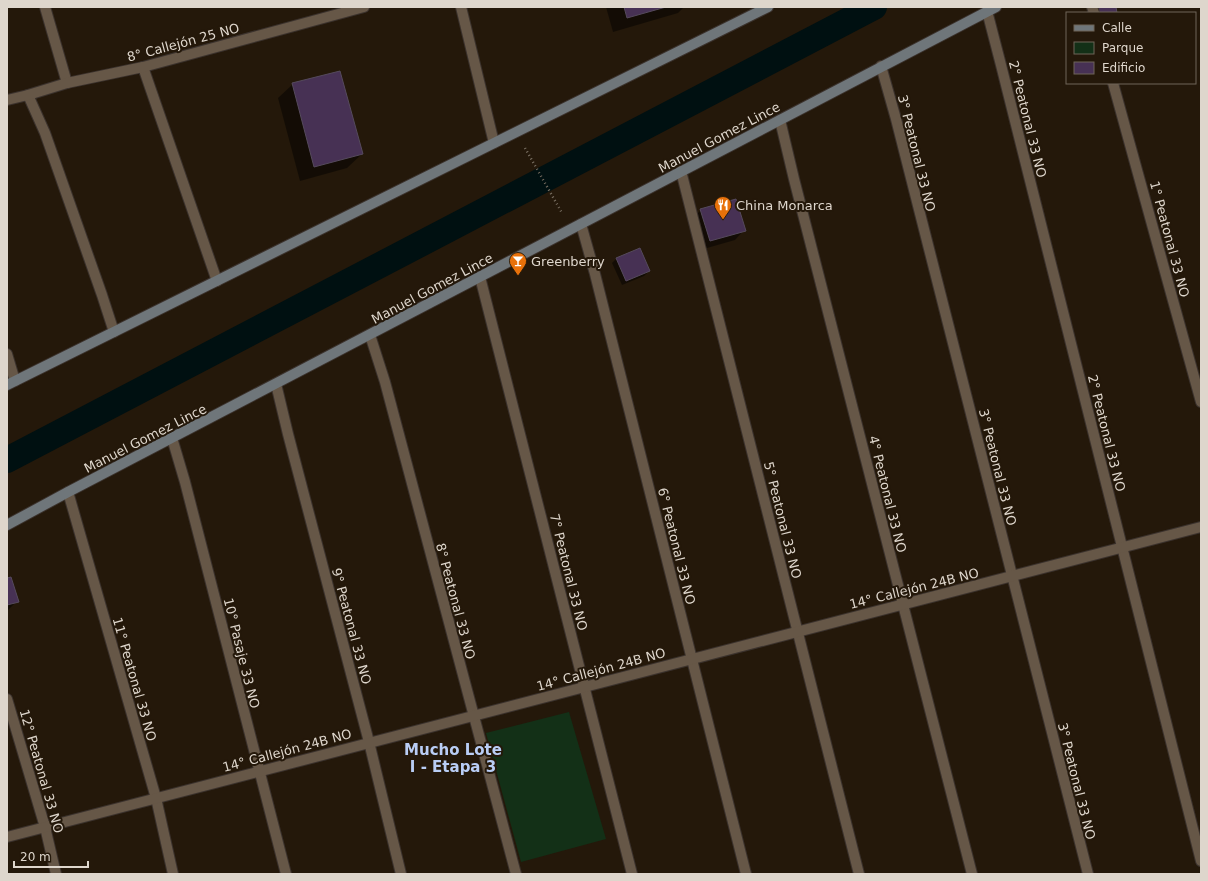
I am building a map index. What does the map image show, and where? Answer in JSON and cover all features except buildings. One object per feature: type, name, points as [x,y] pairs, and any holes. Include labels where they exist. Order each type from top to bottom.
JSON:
[{"type":"main road","points":[[11,383],[768,7]]},
{"type":"main road","name":"Manuel Gomez Lince","points":[[7,525],[996,7]]},
{"type":"street","points":[[45,7],[67,83]]},
{"type":"street","name":"8° Callejón 25 NO","points":[[7,100],[67,83],[143,67],[364,7]]},
{"type":"street","points":[[462,7],[494,143]]},
{"type":"street","name":"2° Peatonal 33 NO","points":[[987,12],[1002,65],[1201,861]]},
{"type":"street","name":"3° Peatonal 33 NO","points":[[881,66],[1088,874]]},
{"type":"street","points":[[143,67],[217,281]]},
{"type":"street","name":"1° Peatonal 33 NO","points":[[1113,84],[1201,402]]},
{"type":"street","points":[[28,95],[45,133],[114,332]]},
{"type":"street","name":"4° Peatonal 33 NO","points":[[780,120],[972,874]]},
{"type":"street","name":"5° Peatonal 33 NO","points":[[681,171],[859,874]]},
{"type":"street","name":"6° Peatonal 33 NO","points":[[581,224],[595,274],[746,874]]},
{"type":"street","name":"7° Peatonal 33 NO","points":[[480,277],[632,874]]},
{"type":"street","name":"8° Peatonal 33 NO","points":[[370,335],[389,397],[516,874]]},
{"type":"street","points":[[7,354],[11,383]]},
{"type":"street","name":"9° Peatonal 33 NO","points":[[276,384],[369,742],[401,874]]},
{"type":"street","name":"10° Pasaje 33 NO","points":[[172,438],[185,482],[286,874]]},
{"type":"street","name":"11° Peatonal 33 NO","points":[[68,492],[156,798],[173,874]]},
{"type":"street","name":"14° Callejón 24B NO","points":[[7,837],[1201,527]]},
{"type":"street","name":"12° Peatonal 33 NO","points":[[7,699],[45,827],[56,874]]},
{"type":"path","points":[[527,150],[564,217]]},
{"type":"green space","points":[[569,712],[606,839],[521,862],[486,733]]},
{"type":"waterway","points":[[7,460],[874,7]]},
{"type":"place","name":"China Monarca","points":[[723,220]]},
{"type":"place","name":"Greenberry","points":[[518,276]]},
{"type":"district","name":"Mucho Lote I - Etapa 3","points":[[453,758]]}]
